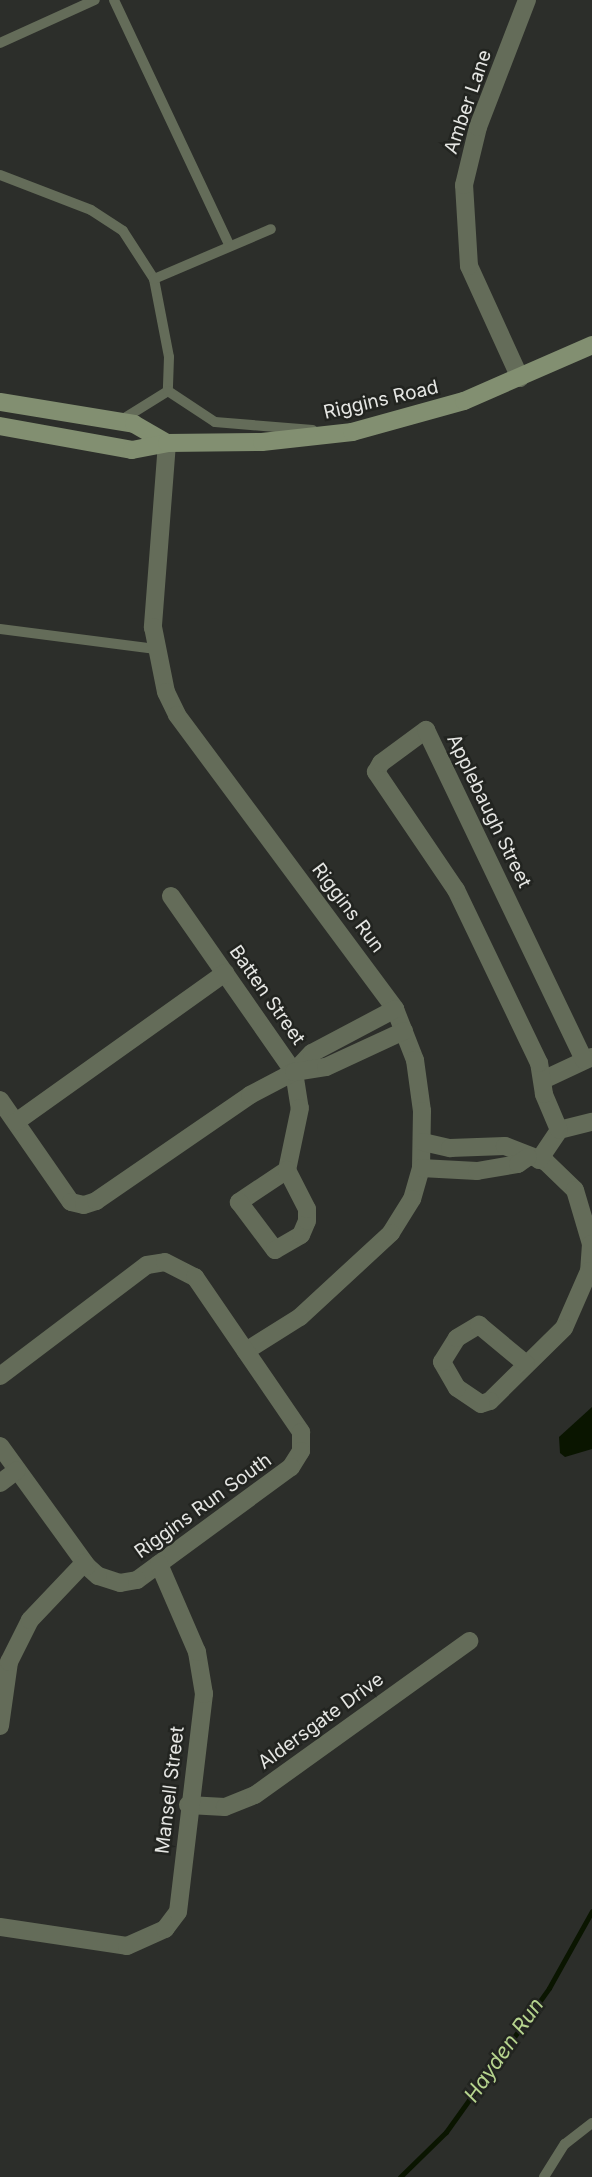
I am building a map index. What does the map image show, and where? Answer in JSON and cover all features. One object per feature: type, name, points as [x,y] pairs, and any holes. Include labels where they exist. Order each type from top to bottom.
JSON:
[{"type":"main road","name":"Riggins Road","points":[[0,426],[132,450],[167,443],[262,442],[352,432],[412,418],[520,378],[592,345]]},
{"type":"main road","points":[[0,402],[134,424],[167,443]]},
{"type":"street","name":"Amber Lane","points":[[520,378],[469,266],[464,185],[478,127],[527,0]]},
{"type":"street","name":"Riggins Run","points":[[167,443],[153,627],[156,649],[177,715],[395,1009],[419,1082],[423,1142],[421,1168],[412,1199],[391,1233],[300,1317],[246,1351]]},
{"type":"street","name":"Applebaugh Street","points":[[545,1079],[588,1058],[426,730],[381,763],[376,772],[456,890],[545,1079],[544,1094],[559,1130]]},
{"type":"street","name":"Batten Street","points":[[171,896],[294,1072],[300,1108],[287,1170]]},
{"type":"street","points":[[16,1122],[225,973]]},
{"type":"street","points":[[294,1072],[312,1053],[395,1009]]},
{"type":"street","points":[[0,1100],[71,1202],[96,1202],[250,1095],[294,1072],[326,1067],[404,1031]]},
{"type":"street","points":[[421,1168],[475,1171],[518,1164],[534,1159],[559,1130],[592,1122]]},
{"type":"street","points":[[423,1142],[474,1147],[505,1146],[563,1174],[575,1190],[591,1244],[589,1271],[577,1305],[564,1328],[490,1401],[481,1404],[457,1388],[442,1362],[457,1338],[479,1325],[526,1364]]},
{"type":"street","name":"Riggins Run South","points":[[0,1376],[147,1265],[165,1262],[195,1277],[290,1412],[301,1432],[301,1451],[291,1467],[159,1564],[137,1580],[120,1583],[98,1576],[84,1563],[0,1446]]},
{"type":"street","points":[[0,1483],[17,1470]]},
{"type":"street","points":[[0,1726],[3,1678],[30,1620],[84,1563]]},
{"type":"street","name":"Mansell Street","points":[[0,1927],[127,1946],[165,1929],[178,1912],[188,1805],[204,1694],[197,1652],[159,1564]]},
{"type":"street","name":"Aldersgate Drive","points":[[188,1805],[225,1807],[255,1794],[468,1641]]},
{"type":"lane","points":[[0,43],[95,0]]},
{"type":"lane","points":[[114,0],[230,246]]},
{"type":"lane","points":[[0,175],[91,210],[123,231],[154,279],[169,358],[168,391]]},
{"type":"lane","points":[[154,279],[271,229]]},
{"type":"lane","points":[[113,422],[141,411],[168,391]]},
{"type":"lane","points":[[168,391],[215,422],[352,432]]},
{"type":"lane","points":[[0,629],[156,649]]},
{"type":"lane","points":[[474,1147],[475,1171]]},
{"type":"lane","points":[[544,2177],[565,2144],[592,2123]]},
{"type":"shaded area","points":[[592,1407],[592,1449],[565,1457],[560,1453],[559,1437]]},
{"type":"waterway","name":"Hayden Run","points":[[400,2177],[446,2132],[549,1988],[592,1911]]}]
